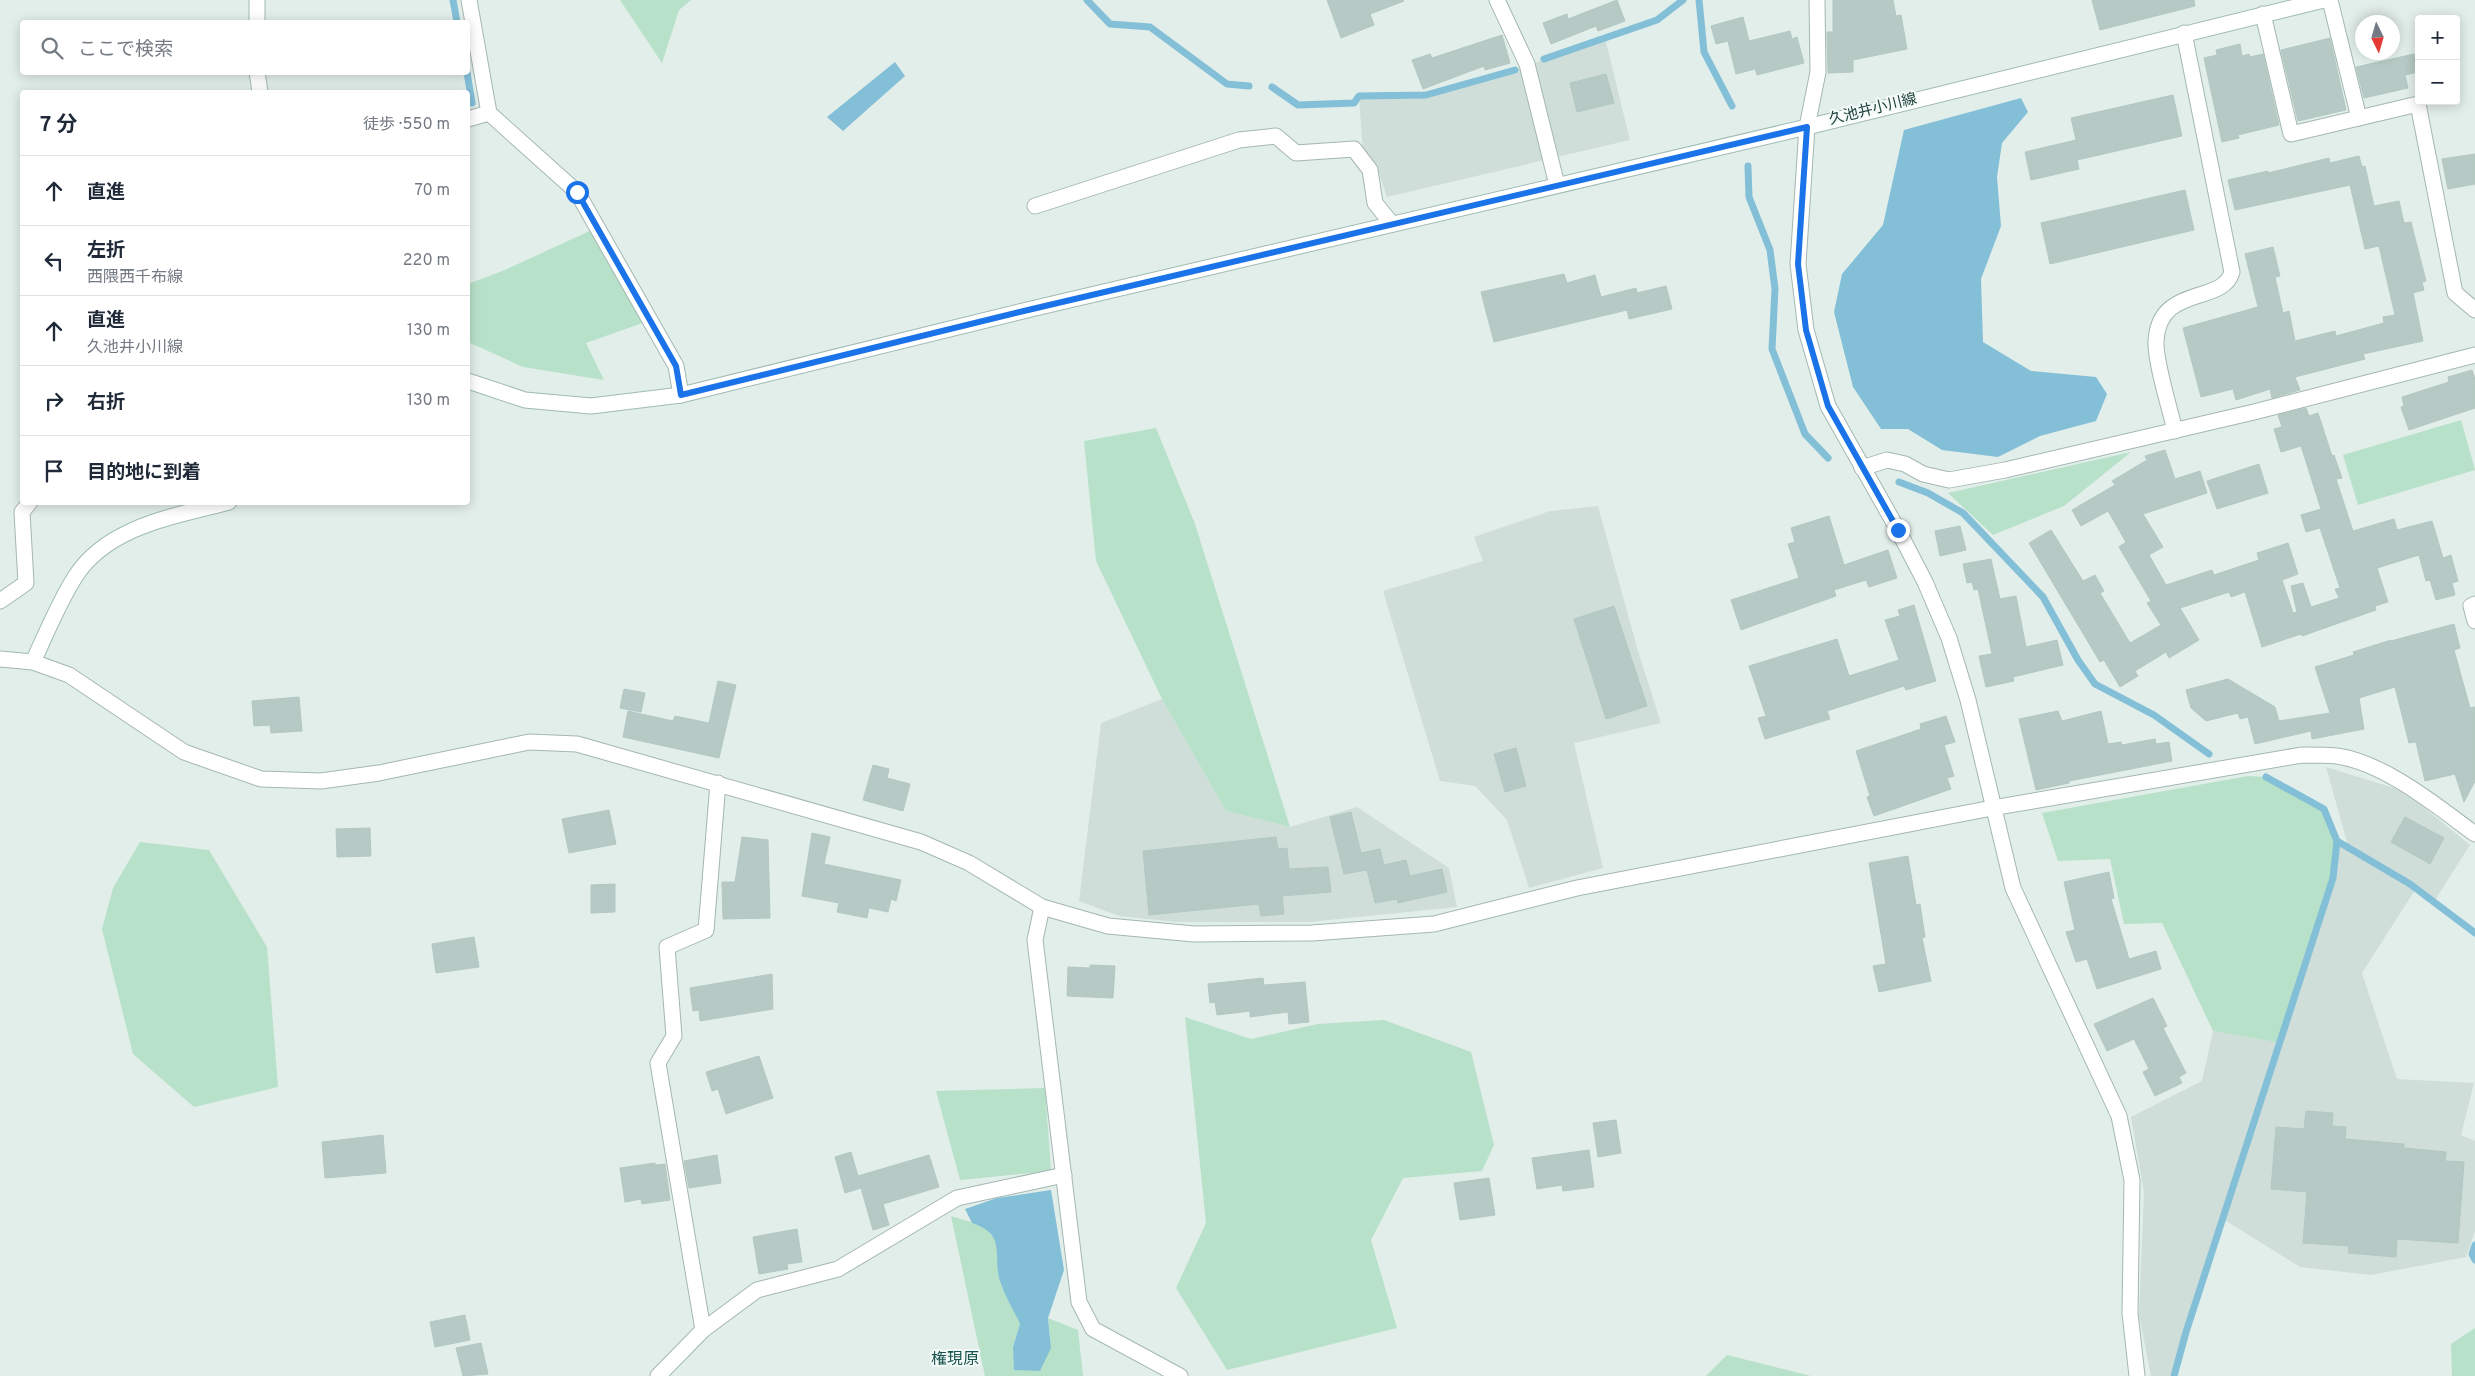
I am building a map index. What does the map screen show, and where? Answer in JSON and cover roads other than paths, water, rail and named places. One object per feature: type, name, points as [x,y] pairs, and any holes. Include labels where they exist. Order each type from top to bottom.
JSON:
[{"type":"street","points":[[257,0],[257,20]]},
{"type":"street","points":[[470,0],[489,113],[577,192],[676,366],[681,395]]},
{"type":"street","points":[[1497,0],[1527,64],[1557,186]]},
{"type":"street","points":[[1817,0],[1818,72],[1807,127],[1798,264],[1806,330],[1828,406],[1920,574],[1949,638],[1968,700],[1992,808],[2013,888],[2119,1116],[2132,1180],[2130,1313],[2137,1376]]},
{"type":"street","name":"久池井小川線","points":[[470,382],[525,400],[591,406],[681,395],[1392,224],[1807,127],[2324,0]]},
{"type":"street","points":[[2330,0],[2359,118]]},
{"type":"street","points":[[2263,14],[2291,134],[2418,104],[2455,293],[2475,310]]},
{"type":"street","points":[[2175,432],[2158,349],[2159,326],[2166,314],[2179,302],[2224,287],[2230,280],[2232,272],[2184,33]]},
{"type":"street","points":[[257,75],[260,90]]},
{"type":"street","points":[[470,118],[489,113]]},
{"type":"street","points":[[1035,206],[1238,140],[1276,136],[1296,153],[1354,149],[1370,170],[1375,203],[1392,224]]},
{"type":"street","points":[[1862,468],[1887,460],[1905,464],[1922,474],[1949,480],[2005,470],[2175,432],[2475,356]]},
{"type":"street","points":[[0,601],[26,583],[22,512],[28,505]]},
{"type":"street","points":[[33,662],[53,618],[76,576],[93,557],[118,537],[156,522],[218,505]]},
{"type":"street","points":[[2475,604],[2471,606],[2475,621]]},
{"type":"street","points":[[0,659],[33,662],[69,675],[184,752],[261,779],[321,781],[379,773],[529,742],[577,744],[921,842],[969,863],[1042,907],[1108,926],[1194,934],[1312,933],[1434,924],[1553,893],[1992,808],[2293,756],[2339,756],[2380,770],[2428,799],[2475,834]]},
{"type":"street","points":[[703,1330],[658,1063],[674,1036],[668,947],[706,930],[718,783]]},
{"type":"street","points":[[1042,907],[1035,940],[1078,1302],[1093,1329],[1180,1376]]},
{"type":"street","points":[[658,1376],[703,1330],[757,1290],[838,1269],[957,1198],[1064,1175]]},
{"type":"water","points":[[895,62],[905,76],[843,131],[827,117]]},
{"type":"water","points":[[2021,98],[2028,112],[2002,143],[1997,177],[2001,226],[1981,279],[1983,342],[2031,371],[2096,377],[2107,394],[2096,421],[2040,436],[1998,457],[1942,450],[1908,429],[1881,429],[1853,387],[1834,312],[1842,274],[1883,225],[1904,130]]},
{"type":"water","points":[[1051,1190],[1064,1270],[1048,1318],[1051,1348],[1040,1371],[1014,1370],[1013,1347],[1020,1324],[1001,1284],[998,1274],[995,1241],[991,1234],[972,1223],[965,1209],[997,1198]]},
{"type":"waterway","points":[[453,0],[457,20]]},
{"type":"waterway","points":[[1087,0],[1110,24],[1150,27],[1227,84],[1249,86]]},
{"type":"waterway","points":[[1544,59],[1657,20],[1683,0]]},
{"type":"waterway","points":[[1699,0],[1704,52],[1732,106]]},
{"type":"waterway","points":[[1272,87],[1298,105],[1354,103],[1359,96],[1426,95],[1515,70]]},
{"type":"waterway","points":[[467,75],[470,90]]},
{"type":"waterway","points":[[470,91],[472,103]]},
{"type":"waterway","points":[[1748,166],[1749,197],[1770,250],[1775,289],[1772,349],[1805,434],[1828,458]]},
{"type":"waterway","points":[[1899,482],[1928,493],[1963,513],[2043,597],[2078,660],[2095,684],[2154,715],[2209,754]]},
{"type":"waterway","points":[[2174,1376],[2186,1332],[2333,878],[2337,841],[2324,809],[2266,777]]},
{"type":"waterway","points":[[2337,841],[2410,884],[2475,933]]},
{"type":"waterway","points":[[2475,1245],[2472,1254],[2475,1260]]},
{"type":"district","name":"権現原","points":[[955,1360]]}]
